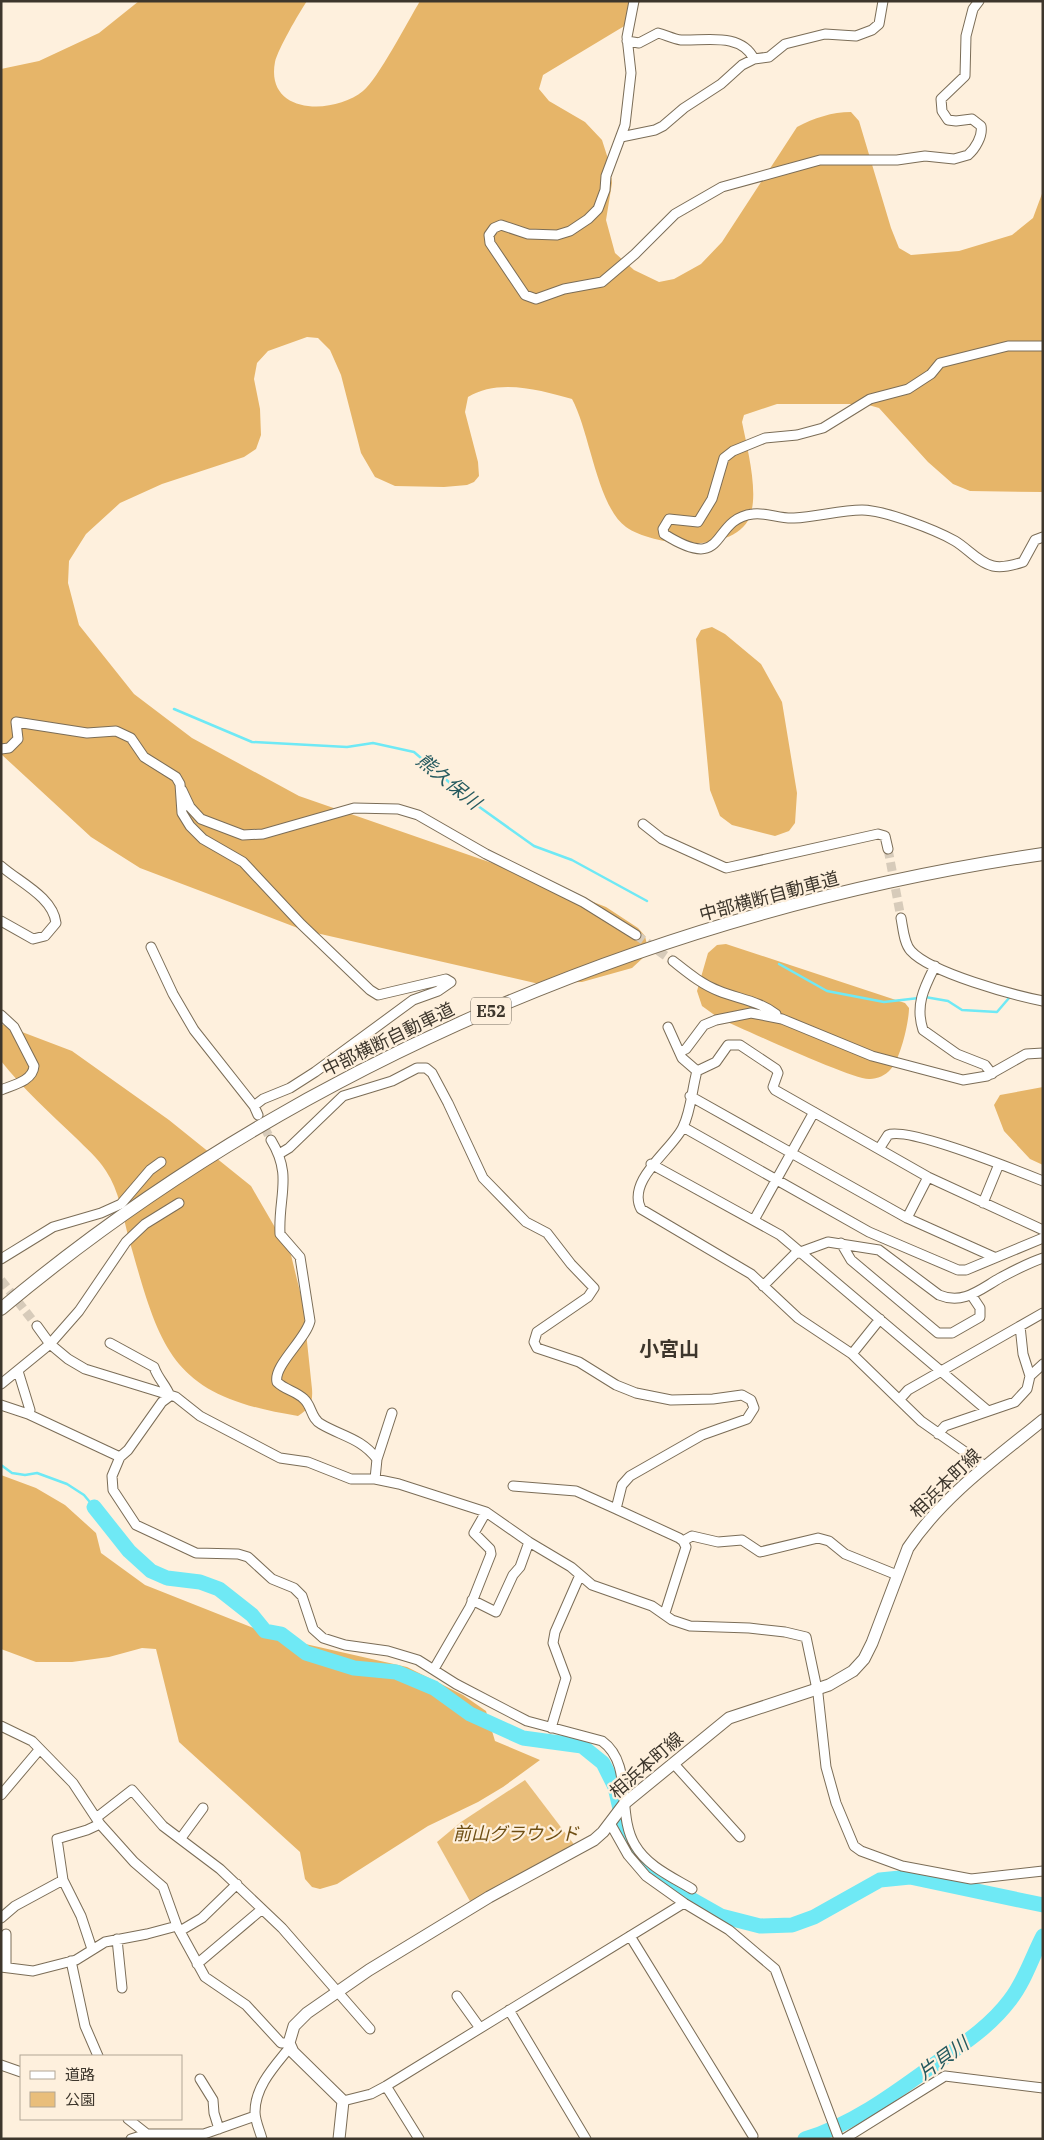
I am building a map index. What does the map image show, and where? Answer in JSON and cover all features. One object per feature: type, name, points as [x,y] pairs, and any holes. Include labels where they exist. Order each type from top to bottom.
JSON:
[{"type":"highway","name":"中部横断自動車道","points":[[1,1309],[45,1272],[148,1195],[256,1128],[351,1074],[425,1038],[644,951],[739,921],[869,888],[1043,854]]},
{"type":"main road","name":"相浜本町線","points":[[289,2045],[294,2026],[307,2013],[369,1970],[475,1905],[594,1840],[618,1811],[734,1715],[844,1679],[864,1659],[908,1548],[926,1523],[985,1466],[1043,1420]]},
{"type":"main road","points":[[289,2045],[343,2101],[339,2139]]},
{"type":"street","points":[[634,1],[627,41],[631,73],[625,125],[606,176],[603,199],[598,209],[588,219],[570,231],[558,235],[528,234],[501,225],[491,231],[489,235],[490,243],[525,295],[530,298],[542,298],[564,289],[602,282],[635,254],[675,214],[722,187],[820,160],[897,160],[925,156],[954,159],[968,155],[978,142],[982,130],[981,126],[972,119],[948,120],[942,110],[941,99],[965,76],[966,36],[973,9],[979,1]]},
{"type":"street","points":[[621,137],[655,130],[663,126],[684,108],[721,84],[742,65],[754,59],[769,57],[785,44],[825,34],[863,34],[879,24],[883,1]]},
{"type":"street","points":[[627,41],[639,42],[658,33],[682,40],[716,38],[743,47],[754,59]]},
{"type":"street","points":[[1043,346],[1008,346],[940,363],[931,374],[908,389],[870,399],[823,428],[797,435],[765,438],[733,451],[724,458],[712,498],[702,518],[698,522],[669,519],[663,529],[664,534],[682,545],[699,549],[716,543],[737,519],[753,514],[793,518],[865,510],[885,513],[941,534],[987,564],[995,566],[1023,562],[1035,540],[1043,537]]},
{"type":"street","points":[[1,750],[8,748],[18,740],[16,722],[88,733],[116,731],[131,738],[144,757],[169,771],[180,784],[184,797],[201,819],[243,835],[263,834],[354,808],[398,809],[418,815],[486,854],[583,902],[636,935]]},
{"type":"street","points":[[180,784],[182,813],[190,826],[203,839],[243,862],[301,924],[370,990],[378,994],[446,979],[451,982],[438,992],[413,1000],[316,1072],[290,1088],[263,1099],[254,1106]]},
{"type":"street","points":[[643,824],[662,839],[726,868],[878,834],[885,836],[888,849]]},
{"type":"street","points":[[1,866],[47,903],[54,913],[56,923],[45,936],[33,939],[1,921]]},
{"type":"street","points":[[901,918],[912,953],[935,966],[998,991],[1043,1001]]},
{"type":"street","points":[[151,946],[173,994],[194,1030],[254,1106],[258,1116]]},
{"type":"street","points":[[673,961],[716,990],[758,1002],[782,1019]]},
{"type":"street","points":[[935,966],[920,1000],[919,1016],[923,1030],[957,1054],[985,1065],[992,1074]]},
{"type":"street","points":[[681,1051],[686,1050],[704,1025],[716,1020],[751,1013],[782,1019],[872,1056],[951,1078],[969,1079],[992,1074],[1026,1054],[1043,1052]]},
{"type":"street","points":[[1,1015],[14,1027],[34,1066],[34,1071],[27,1079],[1,1090]]},
{"type":"street","points":[[668,1027],[681,1051],[682,1058],[697,1071]]},
{"type":"street","points":[[985,1466],[920,1421],[900,1399],[852,1354],[798,1318],[751,1274],[644,1212],[640,1206],[639,1198],[651,1164],[684,1127],[697,1071],[716,1062],[728,1045],[740,1045],[766,1059],[776,1068],[778,1073],[773,1087],[775,1090],[928,1178],[1043,1230]]},
{"type":"street","points":[[279,1154],[289,1148],[343,1096],[392,1081],[417,1068],[426,1068],[432,1073],[444,1095],[483,1178],[526,1222],[547,1233],[571,1264],[594,1288],[588,1297],[537,1332],[534,1342],[537,1348],[578,1362],[616,1385],[644,1394],[683,1401],[742,1395],[751,1400],[754,1408],[748,1419],[702,1435],[625,1480],[616,1509]]},
{"type":"street","points":[[690,1096],[907,1218],[994,1257]]},
{"type":"street","points":[[754,1220],[814,1112]]},
{"type":"street","points":[[684,1127],[869,1232],[958,1270],[966,1270],[1043,1238]]},
{"type":"street","points":[[879,1149],[888,1135],[899,1133],[999,1164],[1043,1181]]},
{"type":"street","points":[[271,1140],[279,1154],[284,1176],[280,1234],[300,1257],[310,1321],[307,1330],[277,1373],[277,1382],[305,1399],[313,1417],[320,1424],[334,1429],[365,1447],[377,1460]]},
{"type":"street","points":[[1,1259],[6,1258],[53,1227],[101,1213],[121,1204],[150,1170],[161,1162]]},
{"type":"street","points":[[651,1164],[780,1236],[988,1411]]},
{"type":"street","points":[[983,1203],[999,1164]]},
{"type":"street","points":[[907,1218],[928,1178]]},
{"type":"street","points":[[1,1384],[50,1344],[79,1311],[126,1242],[146,1224],[179,1203]]},
{"type":"street","points":[[763,1286],[783,1265],[801,1252],[828,1242],[879,1250],[939,1295],[948,1299],[972,1296],[1000,1278],[1043,1258]]},
{"type":"street","points":[[842,1243],[851,1260],[938,1333],[943,1335],[952,1333],[980,1317],[980,1308],[972,1296]]},
{"type":"street","points":[[900,1399],[908,1390],[1043,1313]]},
{"type":"street","points":[[852,1354],[880,1319]]},
{"type":"street","points":[[37,1326],[50,1344],[68,1359],[85,1369],[176,1397],[200,1416],[280,1458],[308,1462],[351,1478],[375,1479],[431,1493],[486,1512],[529,1542],[571,1567],[592,1585],[666,1613],[672,1620],[690,1626],[749,1628],[800,1634],[806,1637],[817,1688],[826,1767],[836,1804],[854,1846],[862,1852],[902,1866],[971,1879],[1043,1871]]},
{"type":"street","points":[[938,1434],[945,1426],[1021,1398],[1027,1389],[1030,1376],[1023,1354],[1020,1326]]},
{"type":"street","points":[[110,1343],[154,1367],[158,1379],[168,1389],[170,1396]]},
{"type":"street","points":[[1030,1376],[1043,1364]]},
{"type":"street","points":[[18,1371],[30,1410],[28,1414]]},
{"type":"street","points":[[170,1396],[162,1402],[128,1450],[120,1456],[111,1483],[117,1498],[136,1525],[196,1553],[238,1554],[248,1557],[272,1579],[294,1588],[302,1596],[313,1629],[323,1638],[344,1645],[406,1656],[434,1669],[502,1709],[527,1721],[592,1737],[609,1747],[617,1761],[618,1811],[628,1855],[640,1870],[684,1903],[729,1930],[766,1959],[775,1970],[831,2120],[840,2138],[945,2076],[1043,2088]]},
{"type":"street","points":[[1,1405],[28,1414],[120,1456]]},
{"type":"street","points":[[375,1479],[377,1460],[392,1412]]},
{"type":"street","points":[[513,1486],[576,1492],[683,1541],[686,1548],[666,1613]]},
{"type":"street","points":[[434,1669],[472,1600],[491,1554],[490,1549],[474,1533],[486,1512]]},
{"type":"street","points":[[683,1541],[692,1536],[718,1542],[742,1540],[760,1552],[818,1538],[829,1541],[846,1554],[897,1575]]},
{"type":"street","points":[[472,1600],[496,1612],[513,1575],[520,1567],[529,1542]]},
{"type":"street","points":[[551,1728],[566,1678],[553,1643],[555,1632],[580,1575]]},
{"type":"street","points":[[1,1726],[32,1741],[73,1783],[98,1821],[134,1862],[163,1887],[178,1929],[205,1977],[246,2005],[280,2043],[289,2045],[263,2083],[258,2094],[255,2116],[262,2139]]},
{"type":"street","points":[[1,1795],[39,1750]]},
{"type":"street","points":[[674,1764],[740,1836]]},
{"type":"street","points":[[92,1950],[82,1916],[63,1880],[57,1839],[87,1830],[132,1790],[163,1826],[181,1838],[237,1884],[261,1910],[282,1928],[370,2029]]},
{"type":"street","points":[[181,1838],[203,1808]]},
{"type":"street","points":[[618,1811],[641,1854],[653,1866],[692,1889]]},
{"type":"street","points":[[1,1918],[15,1906],[63,1880]]},
{"type":"street","points":[[6,1934],[3,1967],[33,1971],[71,1961],[105,1942],[178,1929],[202,1918],[237,1884]]},
{"type":"street","points":[[343,2101],[371,2094],[386,2086],[684,1903]]},
{"type":"street","points":[[197,1964],[261,1910]]},
{"type":"street","points":[[630,1936],[753,2136]]},
{"type":"street","points":[[117,1939],[122,1988]]},
{"type":"street","points":[[71,1961],[83,2017],[98,2055]]},
{"type":"street","points":[[456,1996],[480,2028]]},
{"type":"street","points":[[509,2010],[586,2139]]},
{"type":"street","points":[[1,2065],[20,2072]]},
{"type":"street","points":[[200,2079],[213,2100],[214,2113],[219,2129]]},
{"type":"street","points":[[386,2086],[419,2139]]},
{"type":"street","points":[[131,2139],[147,2134],[194,2136],[255,2116]]},
{"type":"street","points":[[129,2120],[147,2134]]},
{"type":"green space","name":"前山グラウンド","points":[[525,1780],[576,1847],[471,1903],[437,1842],[461,1822]]},
{"type":"shaded area","points":[[139,1],[307,1],[277,56],[275,79],[280,92],[291,101],[304,105],[320,106],[336,104],[350,99],[369,85],[377,75],[420,1],[640,1],[631,22],[543,75],[539,89],[549,101],[585,122],[602,140],[610,165],[612,183],[606,220],[615,253],[634,270],[659,282],[674,279],[701,264],[722,242],[797,127],[830,114],[851,112],[859,121],[891,228],[899,248],[911,255],[959,251],[1012,235],[1033,218],[1043,191],[1043,492],[970,491],[953,484],[928,462],[879,408],[865,404],[777,404],[744,415],[742,422],[753,480],[753,503],[751,513],[744,526],[731,536],[714,541],[695,543],[656,539],[639,534],[626,527],[616,517],[601,486],[584,430],[572,399],[533,389],[506,387],[480,391],[468,397],[465,412],[478,462],[479,476],[474,482],[467,485],[444,487],[395,486],[375,477],[361,453],[341,375],[330,350],[318,338],[307,337],[268,351],[257,363],[254,379],[260,409],[261,435],[256,449],[244,457],[162,484],[120,503],[86,534],[69,561],[68,583],[79,625],[134,694],[192,738],[299,796],[512,870],[606,907],[638,928],[645,936],[648,949],[645,956],[632,968],[582,982],[535,983],[303,930],[140,868],[91,837],[1,754],[1,69],[39,61],[99,33]]},
{"type":"shaded area","points":[[712,627],[725,634],[761,664],[782,702],[797,793],[795,823],[789,831],[775,836],[732,825],[720,816],[710,790],[696,639],[701,630]]},
{"type":"shaded area","points":[[726,944],[905,1003],[909,1008],[907,1022],[903,1041],[894,1065],[886,1074],[878,1077],[870,1079],[860,1077],[821,1063],[720,1019],[702,1006],[697,991],[708,953],[717,945]]},
{"type":"shaded area","points":[[1,1024],[72,1051],[169,1120],[251,1186],[291,1255],[303,1304],[312,1394],[310,1405],[302,1413],[298,1416],[256,1407],[223,1396],[197,1381],[178,1362],[163,1339],[151,1312],[120,1204],[110,1178],[96,1157],[27,1091],[1,1061]]},
{"type":"shaded area","points":[[1043,1087],[1043,1165],[1030,1159],[1004,1131],[994,1105],[1000,1095]]},
{"type":"shaded area","points":[[1,1475],[36,1488],[65,1505],[96,1533],[101,1553],[145,1585],[279,1638],[407,1667],[463,1695],[486,1711],[495,1741],[540,1760],[503,1787],[478,1802],[428,1826],[337,1884],[320,1889],[312,1887],[305,1879],[300,1852],[179,1742],[156,1649],[142,1648],[109,1657],[72,1662],[36,1662],[1,1649]]},
{"type":"waterway","name":"熊久保川","points":[[174,709],[252,742],[347,747],[373,743],[414,752],[471,801],[534,846],[572,860],[647,901]]},
{"type":"waterway","name":"熊久保川","points":[[779,964],[827,991],[884,1002],[919,998]]},
{"type":"waterway","name":"熊久保川","points":[[925,997],[948,1001],[962,1010],[997,1012],[1009,998]]},
{"type":"waterway","points":[[1,1465],[12,1473],[25,1475],[37,1473],[67,1484],[84,1495],[94,1507]]},
{"type":"waterway","points":[[94,1507],[129,1551],[151,1571],[167,1578],[200,1582],[219,1589],[252,1615],[265,1631],[281,1634],[306,1653],[354,1668],[396,1672],[434,1688],[470,1714],[523,1738],[582,1746],[603,1763],[615,1787],[629,1848],[648,1869],[684,1895],[721,1916],[760,1926],[792,1925],[814,1917],[880,1880],[910,1877],[1043,1905]]},
{"type":"waterway","name":"片貝川","points":[[805,2139],[823,2133],[872,2108],[974,2036],[1002,2010],[1015,1993],[1043,1936]]},
{"type":"tunnel","points":[[888,849],[901,918]]},
{"type":"tunnel","points":[[636,935],[673,961]]},
{"type":"tunnel","points":[[258,1115],[271,1140]]},
{"type":"tunnel","points":[[1,1280],[37,1326]]},
{"type":"district","name":"小宮山","points":[[669,1348]]}]
